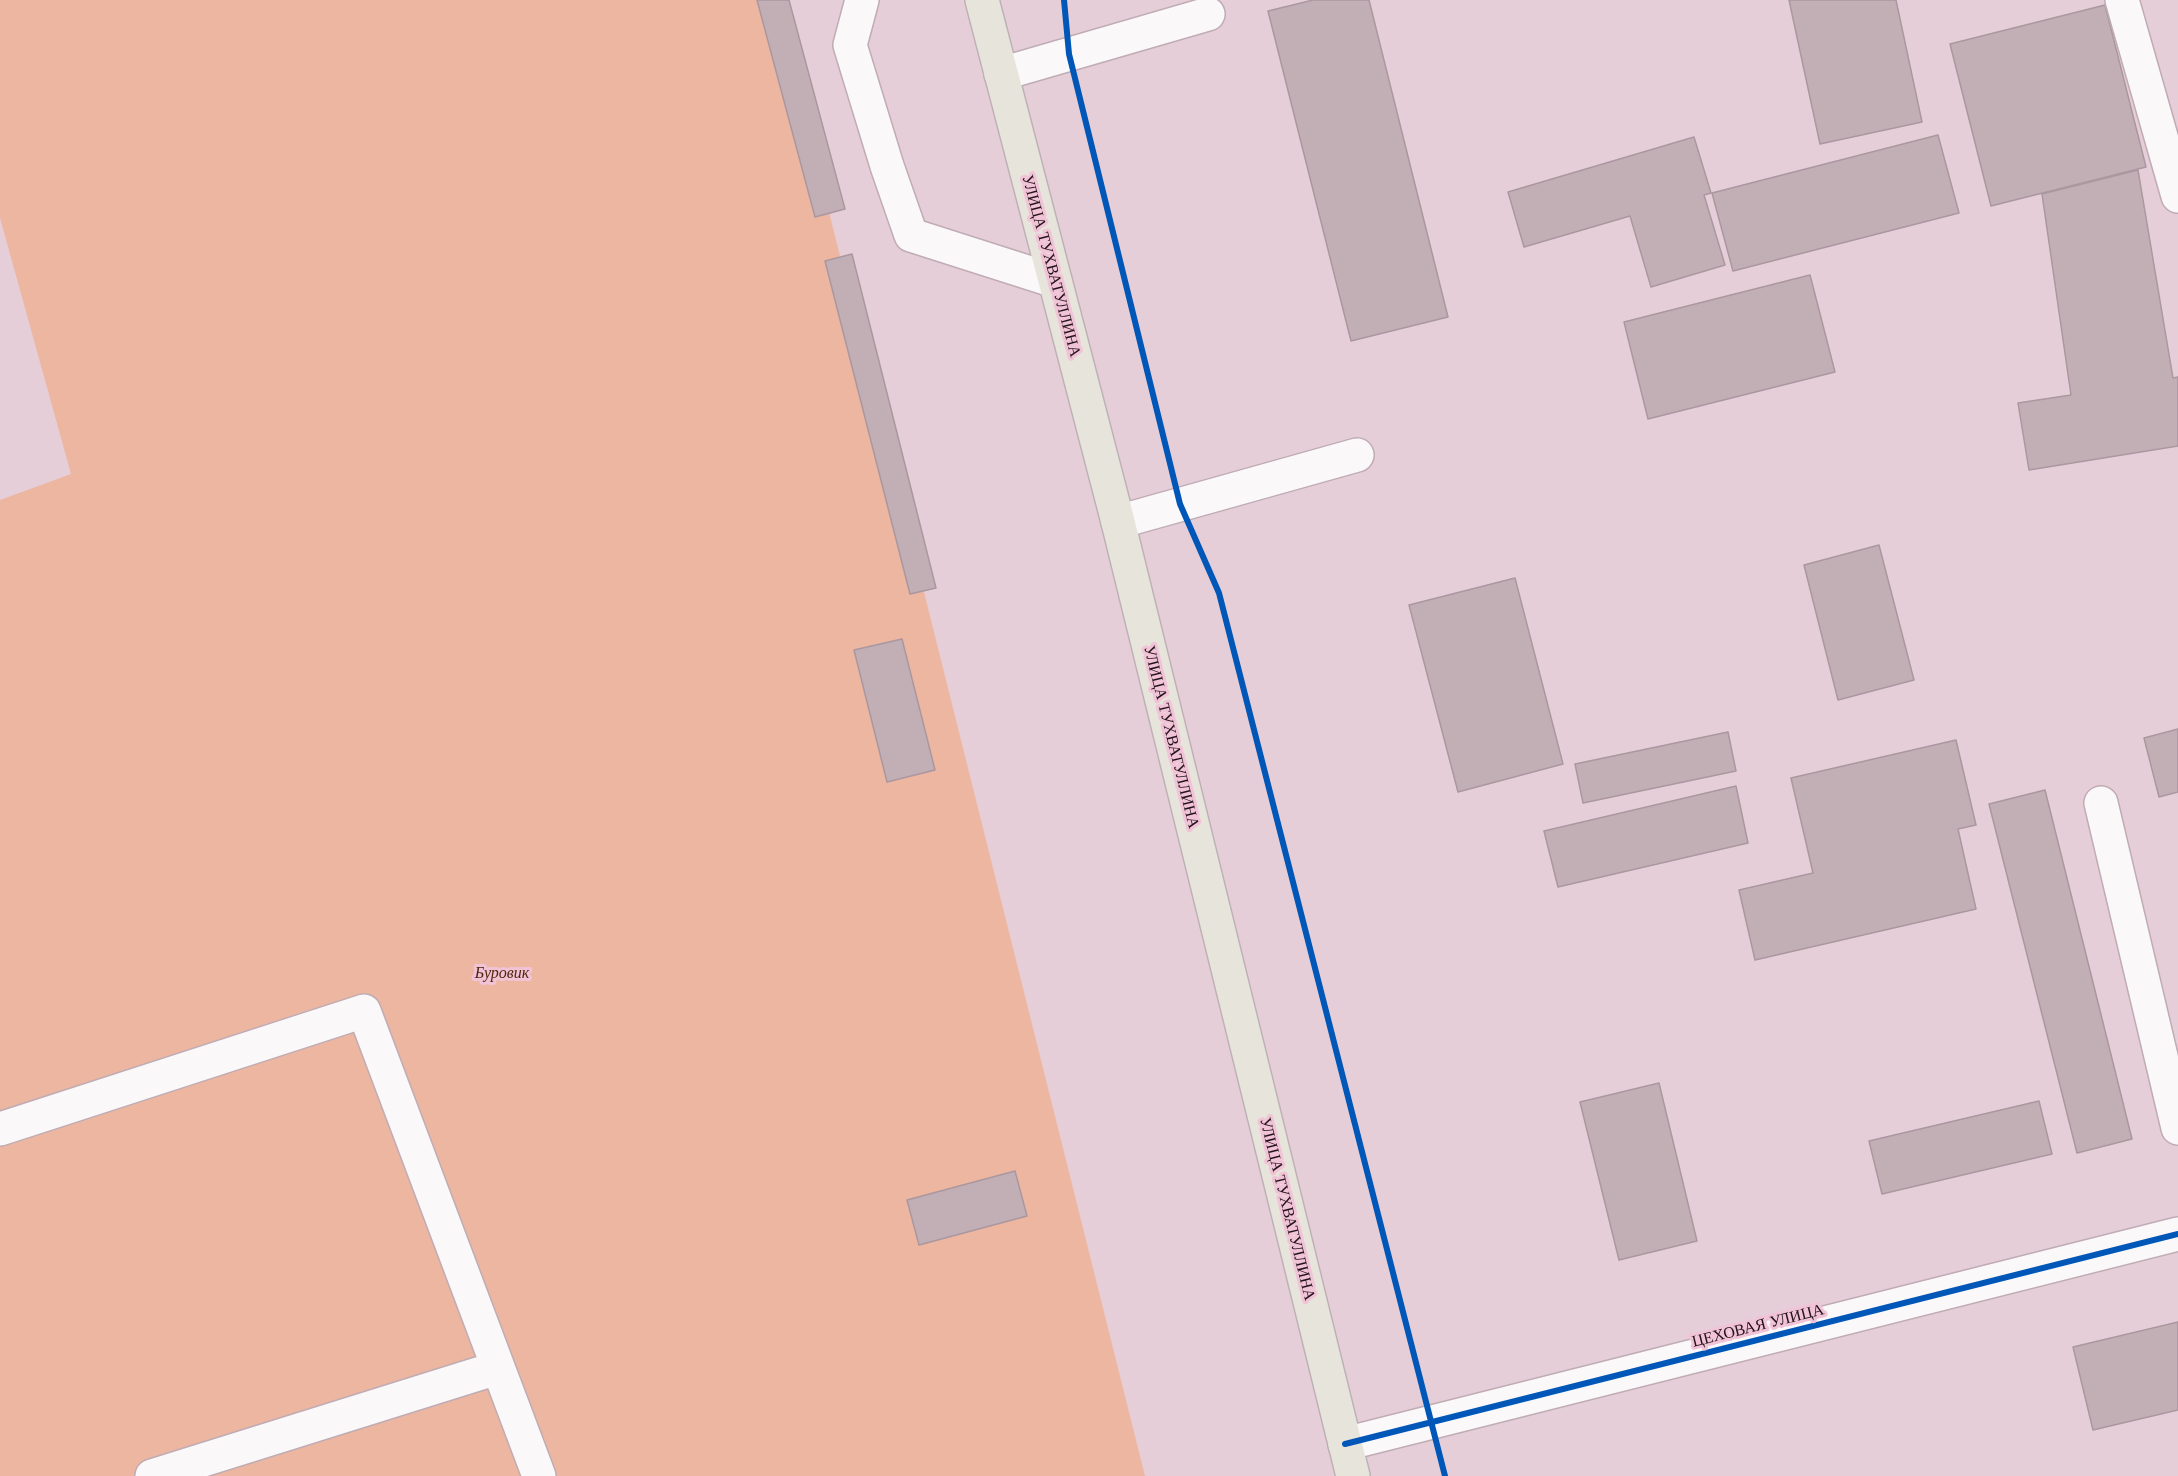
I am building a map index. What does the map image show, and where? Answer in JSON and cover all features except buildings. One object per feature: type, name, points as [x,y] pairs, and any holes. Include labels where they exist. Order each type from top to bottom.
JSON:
[{"type":"main road","name":"УЛИЦА ТУХВАТУЛЛИНА","points":[[982,0],[1118,522],[1353,1476]]},
{"type":"street","points":[[862,0],[850,45],[911,235],[1055,281]]},
{"type":"street","points":[[2122,0],[2178,195]]},
{"type":"street","points":[[1001,74],[1208,14]]},
{"type":"street","points":[[1118,522],[1357,455]]},
{"type":"street","points":[[2102,803],[2178,1128]]},
{"type":"street","points":[[0,1129],[364,1011],[539,1476]]},
{"type":"street","name":"ЦЕХОВАЯ УЛИЦА","points":[[1345,1444],[2178,1234]]},
{"type":"street","points":[[152,1476],[497,1368]]},
{"type":"path","points":[[1064,0],[1069,54],[1180,504],[1219,593],[1445,1476]]},
{"type":"green space","name":"Буровик","points":[[0,0],[776,0],[1145,1476],[0,1476],[0,500],[71,474],[0,218]]},
{"type":"cycle path","points":[[1064,0],[1069,54],[1180,504],[1219,593],[1445,1476]]},
{"type":"cycle path","points":[[1345,1444],[2178,1234]]}]
